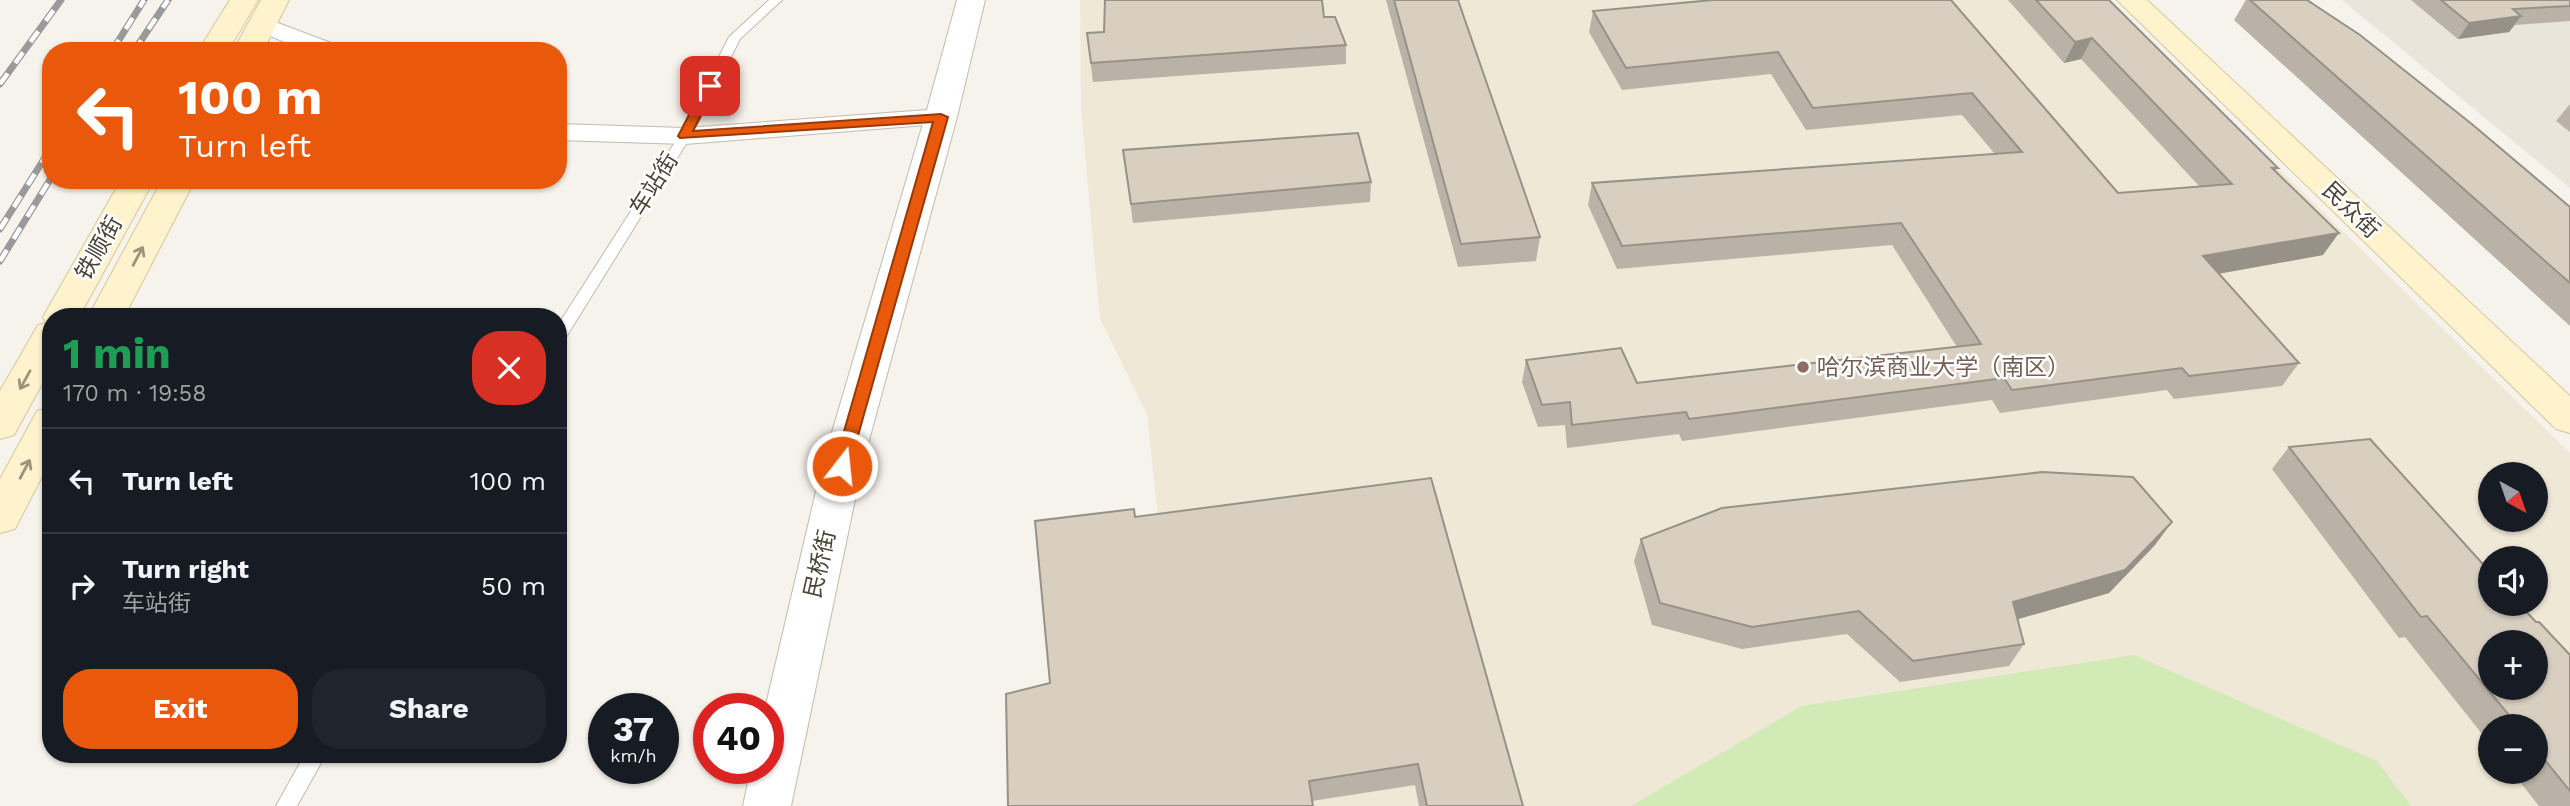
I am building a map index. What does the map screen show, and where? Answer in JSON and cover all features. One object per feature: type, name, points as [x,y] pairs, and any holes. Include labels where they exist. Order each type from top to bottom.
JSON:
[{"type":"main road","points":[[218,42],[244,0]]},
{"type":"main road","name":"民众街","points":[[2131,0],[2570,419]]},
{"type":"main road","points":[[253,42],[269,12]]},
{"type":"main road","name":"铁顺街","points":[[66,308],[133,189]]},
{"type":"main road","points":[[111,308],[174,189]]},
{"type":"main road","points":[[0,425],[42,350]]},
{"type":"main road","points":[[0,517],[42,438]]},
{"type":"street","name":"民桥街","points":[[767,806],[842,466],[941,117],[971,0]]},
{"type":"street","points":[[269,12],[316,42]]},
{"type":"street","points":[[567,132],[685,136],[941,117]]},
{"type":"lane","name":"车站街","points":[[567,324],[685,136],[735,37],[776,0]]},
{"type":"lane","points":[[286,806],[311,763]]},
{"type":"shaded area","name":"哈尔滨商业大学（南区）","points":[[1080,0],[2106,0],[2570,453],[2570,806],[1189,806],[1147,414],[1100,319],[1081,108]]},
{"type":"shaded area","points":[[2342,0],[2570,0],[2570,188]]},
{"type":"green space","points":[[2134,655],[2377,761],[2411,806],[1631,806],[1802,706]]},
{"type":"building","points":[[1105,0],[1322,0],[1324,17],[1335,17],[1346,45],[1091,63],[1087,33],[1104,32]]},
{"type":"building","points":[[1394,0],[1458,0],[1540,237],[1461,244]]},
{"type":"building","points":[[1713,0],[1951,0],[2118,193],[2232,184],[2092,38],[2075,42],[2036,0],[2109,0],[2278,168],[2272,168],[2339,233],[2203,256],[2299,363],[2189,376],[2182,368],[2012,390],[2004,378],[1689,419],[1686,412],[1572,425],[1570,402],[1542,405],[1526,360],[1621,348],[1637,383],[1981,344],[1901,223],[1622,246],[1592,183],[2022,152],[1972,93],[1813,108],[1778,52],[1626,68],[1593,11]]},
{"type":"building","points":[[2250,0],[2307,0],[2360,35],[2570,207],[2570,283]]},
{"type":"building","points":[[2441,0],[2570,0],[2570,6],[2513,9],[2521,16],[2469,23]]},
{"type":"building","points":[[1358,133],[1371,182],[1131,204],[1123,150]]},
{"type":"building","points":[[2370,439],[2478,559],[2478,616],[2530,616],[2547,630],[2478,630],[2478,678],[2427,616],[2421,617],[2289,447]]},
{"type":"building","points":[[2042,472],[2133,477],[2172,522],[2125,570],[2013,602],[2024,644],[1913,661],[1859,611],[1752,627],[1660,603],[1641,539],[1722,508]]},
{"type":"building","points":[[1431,478],[1523,806],[1427,806],[1418,764],[1309,781],[1313,806],[1008,806],[1006,694],[1050,683],[1035,521],[1134,509],[1135,517]]},
{"type":"building","points":[[2548,632],[2570,655],[2570,791],[2548,764],[2548,714],[2508,714],[2496,700],[2548,700]]},
{"type":"railway","points":[[0,84],[61,0]]},
{"type":"railway","points":[[118,42],[144,0]]},
{"type":"railway","points":[[140,42],[168,0]]},
{"type":"railway","points":[[0,229],[42,162]]},
{"type":"railway","points":[[0,261],[44,189]]},
{"type":"place","name":"哈尔滨商业大学（南区）","points":[[1803,367]]},
{"type":"route","points":[[710,86],[685,136],[941,117],[842,466]]}]
